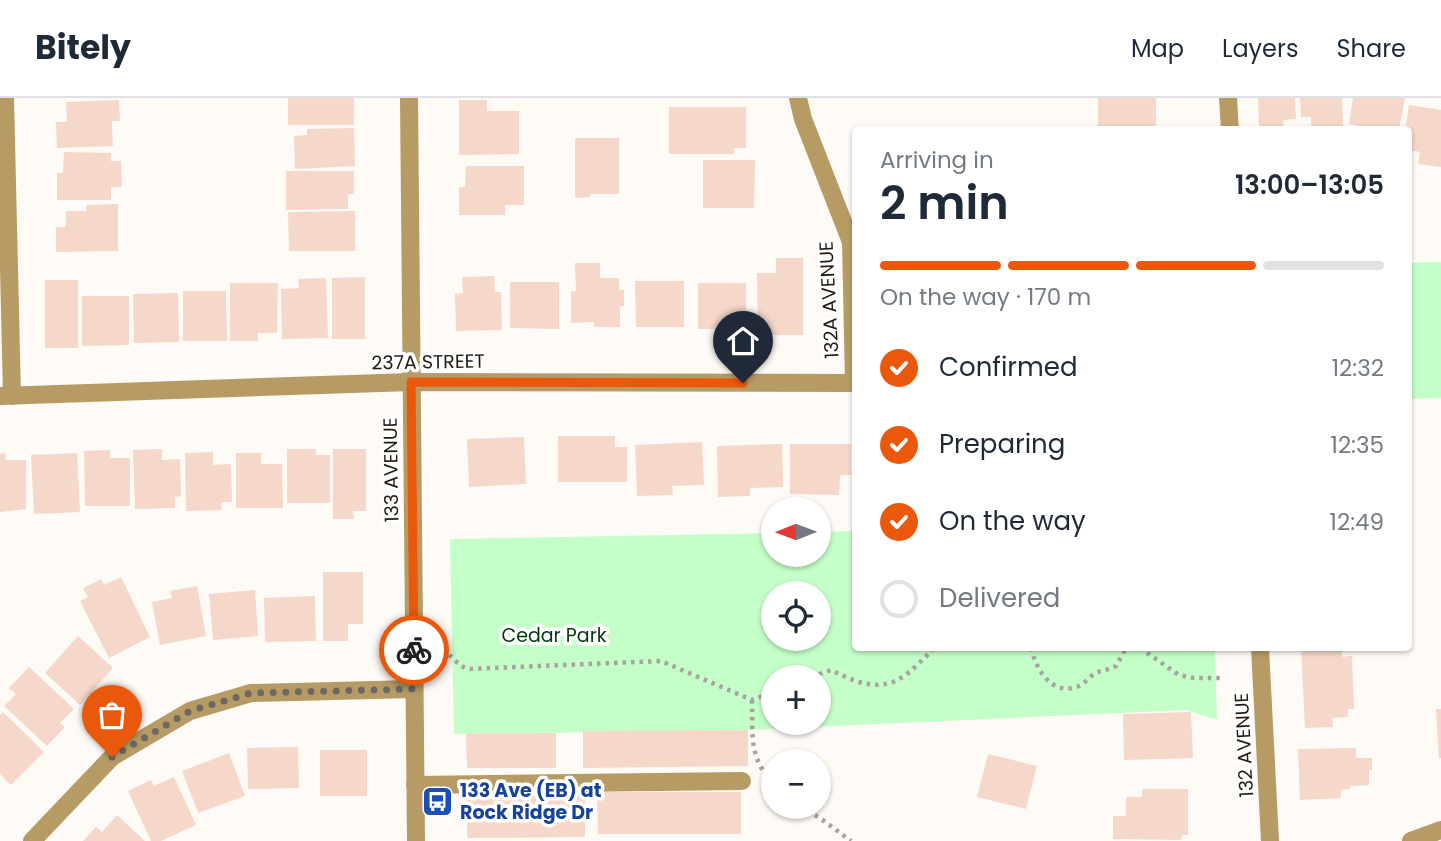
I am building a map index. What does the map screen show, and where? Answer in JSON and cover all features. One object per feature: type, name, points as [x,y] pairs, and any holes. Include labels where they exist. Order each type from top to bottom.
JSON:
[{"type":"street","points":[[5,98],[6,396]]},
{"type":"street","name":"133 AVENUE","points":[[409,98],[416,841]]},
{"type":"street","name":"132A AVENUE","points":[[798,98],[803,119],[850,242],[852,298]]},
{"type":"street","points":[[1228,98],[1230,126]]},
{"type":"street","name":"237A STREET","points":[[6,396],[411,382],[852,383]]},
{"type":"street","name":"132 AVENUE","points":[[1260,651],[1270,841]]},
{"type":"street","points":[[32,841],[112,757],[190,711],[251,693],[414,689]]},
{"type":"street","points":[[415,785],[742,780]]},
{"type":"street","points":[[1411,841],[1441,830]]},
{"type":"path","points":[[438,643],[461,666],[468,669],[660,661],[752,700],[761,697]]},
{"type":"path","points":[[831,670],[851,680],[890,684],[901,680],[931,651]]},
{"type":"path","points":[[1032,651],[1045,679],[1073,688],[1097,673],[1116,666],[1124,651]]},
{"type":"path","points":[[1144,651],[1179,675],[1223,678]]},
{"type":"path","points":[[752,700],[753,746],[761,771]]},
{"type":"path","points":[[821,819],[851,841]]},
{"type":"green space","points":[[1441,262],[1441,398],[1412,399],[1412,263]]},
{"type":"green space","name":"Cedar Park","points":[[852,531],[852,651],[1215,651],[1217,720],[1186,710],[831,726],[831,665],[761,665],[761,729],[454,734],[450,539],[761,533],[761,567],[831,567],[831,532]]},
{"type":"building","points":[[288,98],[354,98],[354,125],[288,125]]},
{"type":"building","points":[[1098,98],[1156,98],[1156,126],[1098,126]]},
{"type":"building","points":[[1258,98],[1295,98],[1296,119],[1283,120],[1284,126],[1259,126]]},
{"type":"building","points":[[1300,98],[1342,98],[1343,126],[1311,126],[1311,117],[1301,117]]},
{"type":"building","points":[[1353,98],[1405,98],[1400,126],[1349,124]]},
{"type":"building","points":[[119,100],[120,121],[112,121],[113,146],[57,148],[56,122],[67,122],[66,102]]},
{"type":"building","points":[[459,100],[487,100],[487,111],[519,111],[519,154],[459,155]]},
{"type":"building","points":[[1409,105],[1441,110],[1441,167],[1418,164],[1420,152],[1412,151],[1412,126],[1406,126]]},
{"type":"building","points":[[669,107],[746,107],[746,148],[734,148],[734,154],[669,154]]},
{"type":"building","points":[[354,128],[355,166],[295,169],[294,136],[307,135],[307,129]]},
{"type":"building","points":[[575,138],[619,138],[619,194],[590,194],[590,197],[575,198]]},
{"type":"building","points":[[64,152],[111,153],[111,161],[121,161],[122,187],[111,187],[111,200],[57,200],[57,173],[63,173]]},
{"type":"building","points":[[703,160],[755,160],[754,208],[703,208]]},
{"type":"building","points":[[466,166],[524,166],[524,205],[505,205],[505,215],[459,215],[459,187],[465,187]]},
{"type":"building","points":[[286,171],[354,171],[354,194],[348,194],[348,209],[286,210]]},
{"type":"building","points":[[118,204],[118,251],[56,252],[56,227],[66,227],[66,211],[86,211],[86,205]]},
{"type":"building","points":[[355,211],[355,251],[289,251],[288,212]]},
{"type":"building","points":[[776,258],[803,258],[803,335],[770,335],[770,329],[758,329],[757,273],[776,273]]},
{"type":"building","points":[[575,263],[600,263],[600,278],[619,278],[619,290],[624,290],[624,306],[620,306],[620,327],[594,327],[594,322],[571,323],[571,291],[576,291]]},
{"type":"building","points":[[494,276],[495,292],[501,292],[502,330],[456,331],[455,294],[463,293],[462,277]]},
{"type":"building","points":[[365,277],[365,339],[332,339],[332,278]]},
{"type":"building","points":[[326,278],[328,338],[282,339],[281,289],[299,288],[298,279]]},
{"type":"building","points":[[45,280],[78,280],[78,348],[45,348]]},
{"type":"building","points":[[635,281],[684,281],[684,327],[636,327]]},
{"type":"building","points":[[510,282],[559,282],[559,329],[510,328]]},
{"type":"building","points":[[230,283],[278,283],[277,333],[258,333],[258,341],[230,341]]},
{"type":"building","points":[[698,283],[746,283],[746,329],[698,329]]},
{"type":"building","points":[[183,291],[226,291],[227,341],[183,341]]},
{"type":"building","points":[[178,293],[179,342],[134,343],[133,294]]},
{"type":"building","points":[[82,296],[129,296],[129,345],[82,346]]},
{"type":"building","points":[[558,436],[615,436],[615,447],[627,447],[627,482],[558,482]]},
{"type":"building","points":[[524,437],[526,484],[469,487],[467,439]]},
{"type":"building","points":[[702,442],[704,485],[672,486],[673,495],[637,496],[635,445]]},
{"type":"building","points":[[782,444],[783,487],[750,488],[750,496],[718,497],[717,446]]},
{"type":"building","points":[[790,444],[851,444],[851,475],[840,475],[839,495],[790,494]]},
{"type":"building","points":[[162,449],[162,460],[180,459],[181,496],[175,497],[175,508],[135,509],[133,450]]},
{"type":"building","points":[[287,449],[316,449],[316,455],[330,455],[330,503],[287,503]]},
{"type":"building","points":[[333,449],[366,449],[366,511],[353,511],[354,519],[333,519]]},
{"type":"building","points":[[110,450],[110,458],[130,458],[130,506],[85,506],[84,451]]},
{"type":"building","points":[[213,452],[213,465],[231,464],[232,502],[221,502],[222,510],[186,511],[185,453]]},
{"type":"building","points":[[5,453],[6,460],[26,460],[26,509],[0,512],[0,454]]},
{"type":"building","points":[[77,453],[80,512],[34,514],[31,455]]},
{"type":"building","points":[[236,453],[261,453],[261,464],[282,464],[283,508],[236,508]]},
{"type":"building","points":[[323,572],[363,572],[363,624],[348,624],[348,641],[323,641]]},
{"type":"building","points":[[121,577],[150,637],[109,658],[80,601],[88,597],[83,588],[101,579],[104,585]]},
{"type":"building","points":[[197,586],[206,636],[160,645],[152,602],[172,598],[170,591]]},
{"type":"building","points":[[255,590],[258,636],[213,640],[209,594]]},
{"type":"building","points":[[315,596],[316,641],[265,642],[264,598]]},
{"type":"building","points":[[78,636],[113,668],[80,705],[45,673]]},
{"type":"building","points":[[1301,651],[1342,651],[1342,657],[1352,656],[1354,709],[1348,709],[1348,717],[1332,718],[1333,727],[1305,728]]},
{"type":"building","points":[[29,667],[74,709],[60,723],[65,727],[47,746],[4,706],[16,694],[9,688]]},
{"type":"building","points":[[1436,709],[1441,709],[1441,758],[1439,758]]},
{"type":"building","points":[[3,712],[44,752],[11,785],[0,774],[0,715]]},
{"type":"building","points":[[1191,712],[1193,758],[1124,760],[1123,714]]},
{"type":"building","points":[[748,730],[748,766],[583,768],[583,731]]},
{"type":"building","points":[[466,733],[556,733],[556,768],[467,768]]},
{"type":"building","points":[[298,747],[299,788],[248,789],[247,748]]},
{"type":"building","points":[[1356,748],[1356,758],[1372,758],[1369,785],[1350,786],[1350,789],[1341,790],[1341,798],[1300,800],[1298,749]]},
{"type":"building","points":[[320,750],[367,750],[367,796],[320,796]]},
{"type":"building","points":[[229,753],[245,796],[198,813],[182,771]]},
{"type":"building","points":[[988,754],[1037,766],[1026,809],[977,797]]},
{"type":"building","points":[[174,777],[196,825],[161,841],[151,841],[128,791],[151,780],[154,786]]},
{"type":"building","points":[[1142,789],[1188,789],[1188,835],[1182,835],[1181,840],[1113,839],[1113,816],[1126,816],[1126,797],[1142,797]]},
{"type":"building","points":[[467,792],[585,792],[585,837],[467,838]]},
{"type":"building","points":[[597,792],[741,792],[741,834],[598,834]]},
{"type":"building","points":[[117,815],[145,841],[83,841],[96,827],[102,832]]},
{"type":"way so far","points":[[112,757],[190,711],[251,693],[414,689],[414,650]]},
{"type":"place","name":"133 Ave (EB) at Rock Ridge Dr","points":[[437,801]]},
{"type":"route","points":[[414,650],[411,382],[743,383]]}]
